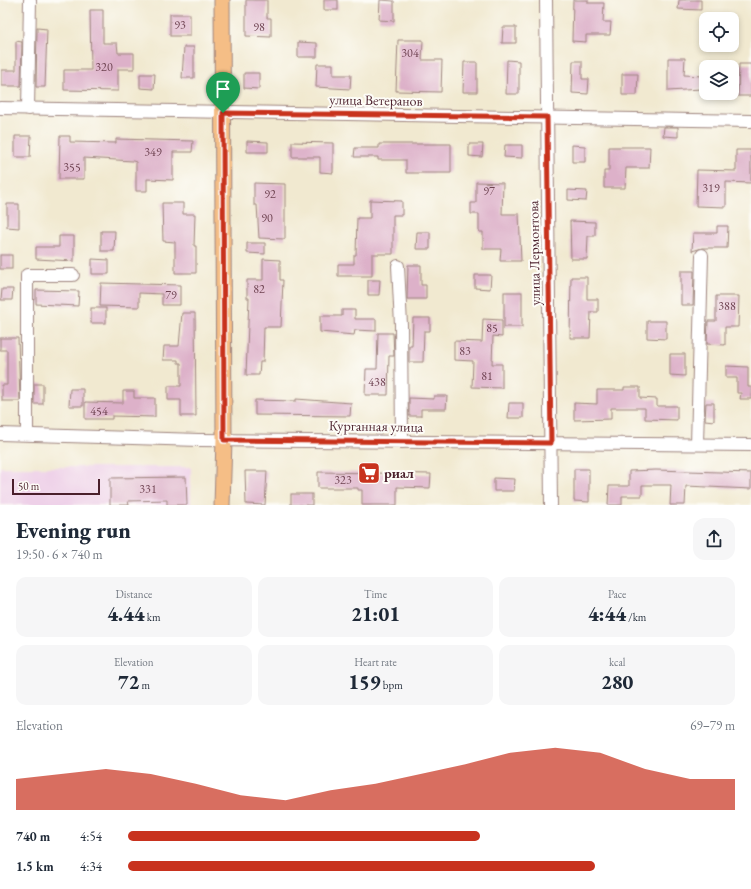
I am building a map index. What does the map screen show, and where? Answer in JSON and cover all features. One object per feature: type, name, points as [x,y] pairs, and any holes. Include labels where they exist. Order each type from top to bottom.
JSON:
[{"type":"main road","points":[[222,0],[224,440],[222,505]]},
{"type":"street","points":[[28,109],[30,0]]},
{"type":"street","name":"улица Лермонтова","points":[[546,0],[551,505]]},
{"type":"street","name":"улица Ветеранов","points":[[0,108],[751,121]]},
{"type":"street","points":[[697,444],[702,255]]},
{"type":"street","points":[[398,266],[402,324],[402,442]]},
{"type":"street","points":[[28,434],[27,275],[73,275]]},
{"type":"street","name":"Курганная улица","points":[[0,434],[224,440],[751,445]]},
{"type":"shaded area","points":[[0,467],[191,467],[191,505],[0,505]]},
{"type":"building","points":[[246,0],[267,0],[267,18],[271,18],[271,37],[246,36]]},
{"type":"building","points":[[324,0],[338,0],[338,10],[324,10]]},
{"type":"building","points":[[380,0],[394,1],[394,21],[379,20]]},
{"type":"building","points":[[573,0],[588,0],[588,3],[604,3],[603,22],[611,22],[610,35],[586,35],[586,42],[572,41]]},
{"type":"building","points":[[679,0],[701,0],[701,10],[678,9]]},
{"type":"building","points":[[90,10],[103,10],[103,43],[117,43],[118,53],[134,53],[134,69],[118,69],[118,91],[64,90],[64,70],[91,70]]},
{"type":"building","points":[[170,14],[190,14],[190,36],[170,36]]},
{"type":"building","points":[[503,27],[516,27],[516,43],[502,43]]},
{"type":"building","points":[[37,28],[47,29],[45,87],[36,87]]},
{"type":"building","points":[[398,40],[423,40],[422,60],[442,60],[441,92],[396,91]]},
{"type":"building","points":[[16,41],[22,42],[21,86],[2,86],[2,70],[16,70]]},
{"type":"building","points":[[298,42],[317,43],[317,57],[298,57]]},
{"type":"building","points":[[184,47],[194,47],[194,78],[182,78]]},
{"type":"building","points":[[668,58],[685,58],[684,75],[699,76],[699,89],[668,91]]},
{"type":"building","points":[[507,60],[519,61],[519,94],[506,94]]},
{"type":"building","points":[[573,61],[582,61],[582,79],[589,79],[588,94],[572,93]]},
{"type":"building","points":[[464,62],[477,62],[477,92],[463,92]]},
{"type":"building","points":[[317,64],[333,64],[333,75],[351,75],[350,89],[316,87]]},
{"type":"building","points":[[739,64],[751,64],[751,96],[739,96]]},
{"type":"building","points":[[244,73],[259,73],[259,89],[244,88]]},
{"type":"building","points":[[140,74],[155,74],[154,89],[140,88]]},
{"type":"building","points":[[622,74],[638,74],[637,95],[622,95]]},
{"type":"building","points":[[664,127],[678,127],[678,137],[663,136]]},
{"type":"building","points":[[15,136],[31,136],[30,157],[15,157]]},
{"type":"building","points":[[60,136],[70,136],[70,142],[116,143],[116,139],[193,141],[192,152],[173,152],[173,180],[147,179],[147,191],[136,191],[136,162],[133,161],[84,158],[84,179],[59,179]]},
{"type":"building","points":[[247,141],[268,142],[268,152],[247,152]]},
{"type":"building","points":[[292,142],[333,143],[333,173],[320,172],[320,157],[292,157]]},
{"type":"building","points":[[379,144],[451,144],[451,173],[406,173],[406,160],[378,160],[378,157],[354,157],[355,148],[379,148]]},
{"type":"building","points":[[469,144],[483,144],[482,157],[469,156]]},
{"type":"building","points":[[505,145],[522,145],[522,158],[504,157]]},
{"type":"building","points":[[572,145],[585,146],[585,162],[572,162]]},
{"type":"building","points":[[609,147],[650,147],[649,168],[626,168],[625,188],[604,188],[604,171],[609,171]]},
{"type":"building","points":[[736,150],[751,150],[751,183],[726,182],[726,207],[696,206],[697,170],[736,171]]},
{"type":"building","points":[[476,182],[503,183],[502,214],[519,214],[521,261],[500,261],[501,249],[483,249],[483,232],[479,232],[479,214],[471,214],[471,203],[476,203]]},
{"type":"building","points":[[254,183],[285,184],[285,239],[259,238],[257,205],[254,205]]},
{"type":"building","points":[[568,190],[587,191],[586,201],[568,200]]},
{"type":"building","points":[[370,200],[402,201],[402,215],[393,215],[393,254],[372,254],[372,276],[338,276],[338,264],[354,264],[354,255],[356,255],[357,218],[370,218]]},
{"type":"building","points":[[162,203],[183,203],[183,214],[195,214],[194,246],[196,246],[196,273],[175,273],[175,242],[163,241]]},
{"type":"building","points":[[7,204],[19,204],[19,228],[7,227]]},
{"type":"building","points":[[570,221],[595,222],[595,236],[588,236],[587,259],[571,259]]},
{"type":"building","points":[[717,226],[728,226],[727,248],[702,248],[692,251],[693,233],[717,233]]},
{"type":"building","points":[[101,231],[115,231],[114,251],[101,251]]},
{"type":"building","points":[[417,232],[430,232],[430,249],[416,249]]},
{"type":"building","points":[[59,236],[74,236],[74,261],[36,259],[36,247],[59,247]]},
{"type":"building","points":[[247,243],[265,243],[265,254],[247,253]]},
{"type":"building","points":[[0,255],[12,255],[12,269],[0,269]]},
{"type":"building","points":[[92,259],[109,260],[109,274],[92,274]]},
{"type":"building","points":[[263,259],[280,260],[280,280],[283,280],[281,327],[264,327],[263,362],[260,362],[259,375],[246,375],[249,298],[247,298],[247,280],[263,280]]},
{"type":"building","points":[[408,265],[421,265],[421,285],[426,285],[426,299],[407,299]]},
{"type":"building","points":[[681,271],[694,271],[693,305],[681,305]]},
{"type":"building","points":[[475,275],[491,275],[490,289],[475,288]]},
{"type":"building","points":[[571,277],[587,277],[587,299],[598,299],[598,312],[591,312],[590,338],[570,338]]},
{"type":"building","points":[[368,280],[380,280],[379,295],[368,295]]},
{"type":"building","points":[[101,283],[180,285],[180,305],[162,305],[162,294],[139,293],[139,307],[100,306]]},
{"type":"building","points":[[2,289],[13,289],[12,300],[1,300]]},
{"type":"building","points":[[36,290],[79,291],[78,306],[36,304]]},
{"type":"building","points":[[504,292],[522,292],[522,327],[504,327]]},
{"type":"building","points":[[716,296],[739,296],[738,327],[725,327],[725,345],[707,344],[708,321],[716,321]]},
{"type":"building","points":[[91,308],[106,308],[106,323],[91,323]]},
{"type":"building","points":[[342,310],[355,310],[355,319],[376,319],[376,331],[355,330],[354,335],[320,332],[320,316],[342,316]]},
{"type":"building","points":[[182,313],[195,313],[196,416],[181,416],[181,400],[168,400],[168,386],[181,386],[181,363],[178,363],[178,360],[163,360],[164,346],[179,346]]},
{"type":"building","points":[[413,318],[430,318],[430,331],[424,331],[423,362],[409,362],[409,346],[412,346]]},
{"type":"building","points":[[483,319],[502,320],[502,337],[493,336],[492,364],[502,364],[502,388],[472,387],[473,361],[454,360],[454,341],[482,342]]},
{"type":"building","points":[[647,321],[666,321],[666,339],[647,338]]},
{"type":"building","points":[[378,333],[393,333],[394,356],[389,356],[388,395],[365,395],[366,369],[377,369]]},
{"type":"building","points":[[0,338],[18,338],[20,401],[2,401],[2,385],[7,385],[7,350],[0,350]]},
{"type":"building","points":[[670,354],[685,354],[685,376],[670,375]]},
{"type":"building","points":[[726,366],[748,367],[748,387],[751,387],[751,399],[740,399],[741,393],[737,393],[737,378],[726,378]]},
{"type":"building","points":[[34,384],[43,384],[43,404],[34,404]]},
{"type":"building","points":[[624,387],[640,387],[640,398],[657,399],[657,406],[677,406],[677,420],[645,419],[645,408],[611,408],[611,419],[574,420],[574,403],[597,404],[597,390],[624,390]]},
{"type":"building","points":[[70,389],[83,389],[83,406],[69,406]]},
{"type":"building","points":[[123,391],[134,391],[134,398],[155,398],[155,417],[112,416],[112,419],[85,419],[85,402],[123,403]]},
{"type":"building","points":[[434,396],[447,396],[446,409],[421,409],[421,416],[409,416],[409,398],[434,399]]},
{"type":"building","points":[[296,399],[351,403],[350,416],[255,415],[255,400],[296,401]]},
{"type":"building","points":[[509,403],[523,403],[523,418],[508,418]]},
{"type":"building","points":[[706,403],[714,403],[714,421],[705,420]]},
{"type":"building","points":[[574,469],[589,469],[589,502],[574,501]]},
{"type":"building","points":[[656,470],[751,473],[751,489],[686,486],[685,505],[670,505],[671,485],[642,485],[642,496],[622,496],[622,505],[608,505],[609,486],[629,486],[629,471]]},
{"type":"building","points":[[245,471],[267,471],[265,505],[246,504]]},
{"type":"building","points":[[318,472],[431,474],[430,488],[397,487],[397,505],[362,505],[362,490],[358,490],[358,488],[318,488]]},
{"type":"building","points":[[186,477],[187,505],[167,505],[167,500],[128,501],[129,505],[110,505],[110,478]]},
{"type":"building","points":[[494,478],[515,479],[514,491],[494,491]]},
{"type":"building","points":[[291,494],[312,494],[312,505],[291,505]]},
{"type":"place","name":"риал","points":[[369,473]]},
{"type":"route","points":[[223,113],[547,117],[551,443],[224,440],[222,417],[223,113]]}]
